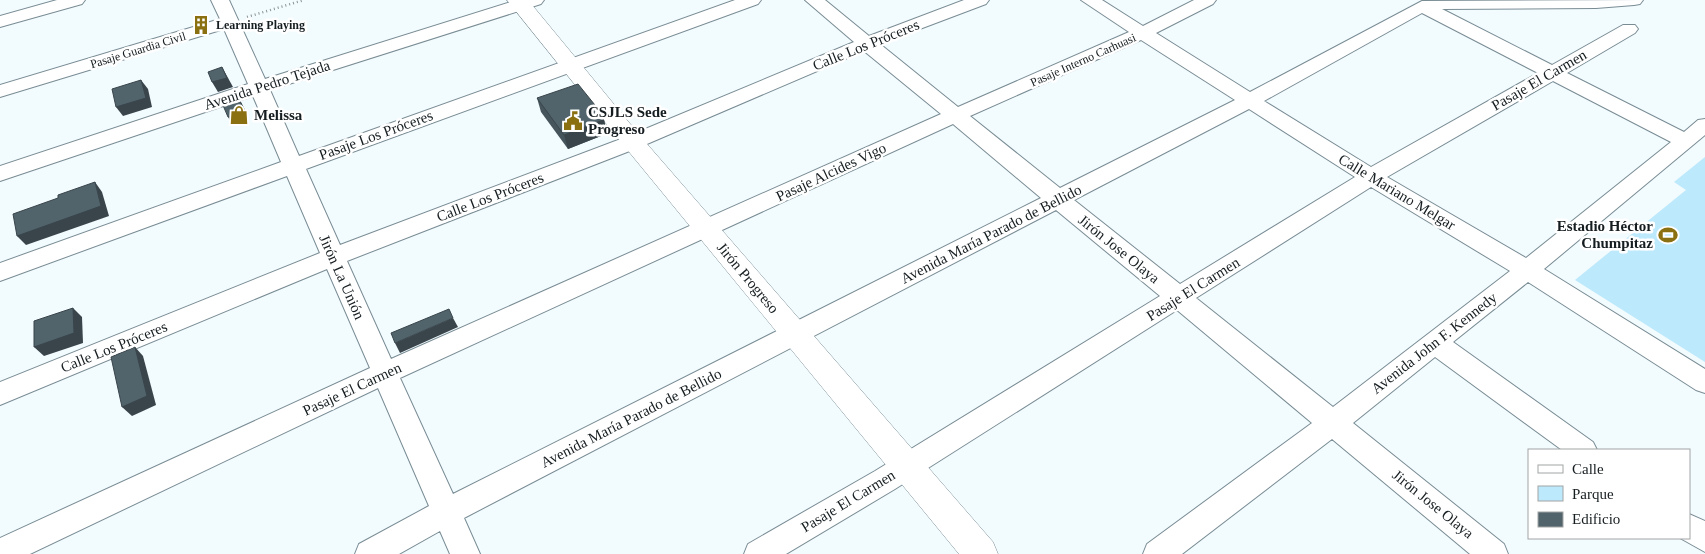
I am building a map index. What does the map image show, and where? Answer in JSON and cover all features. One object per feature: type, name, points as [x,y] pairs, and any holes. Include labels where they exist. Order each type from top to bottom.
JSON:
[{"type":"street","points":[[0,22],[76,0]]},
{"type":"street","name":"Jirón La Unión","points":[[220,0],[464,554]]},
{"type":"street","name":"Pasaje Los Próceres","points":[[0,272],[752,0]]},
{"type":"street","name":"Jirón Jose Olaya","points":[[814,0],[1494,554]]},
{"type":"street","name":"Calle Los Próceres","points":[[0,394],[333,257],[633,142],[867,43],[980,0]]},
{"type":"street","name":"Calle Mariano Melgar","points":[[1090,0],[1371,178],[1528,270],[1705,382]]},
{"type":"street","name":"Pasaje Interno Carhuasi","points":[[956,115],[1143,33],[1208,0]]},
{"type":"street","name":"Avenida María Parado de Bellido","points":[[370,554],[445,513],[1249,101],[1422,6],[1446,4],[1596,3],[1634,0]]},
{"type":"street","name":"Jirón Progreso","points":[[524,2],[571,65],[633,142],[981,554]]},
{"type":"street","name":"Avenida Pedro Tejada","points":[[0,174],[259,87],[524,2]]},
{"type":"street","points":[[1422,6],[1685,141]]},
{"type":"street","name":"Pasaje Guardia Civil","points":[[0,91],[229,22]]},
{"type":"street","name":"Pasaje El Carmen","points":[[759,554],[907,466],[1371,178],[1628,29]]},
{"type":"street","name":"Pasaje Alcides Vigo","points":[[707,229],[956,115]]},
{"type":"street","name":"Avenida John F. Kennedy","points":[[1158,554],[1333,423],[1528,270],[1705,125]]},
{"type":"street","name":"Pasaje El Carmen","points":[[0,554],[385,373],[707,229]]},
{"type":"street","points":[[1435,343],[1582,449]]},
{"type":"street","points":[[1690,527],[1705,538]]},
{"type":"path","points":[[229,22],[304,0]]},
{"type":"green space","name":"Estadio Héctor Chumpitaz","points":[[1705,157],[1705,362],[1575,280],[1686,190],[1674,182]]},
{"type":"building","points":[[222,67],[227,78],[212,82],[208,72]]},
{"type":"building","points":[[141,80],[146,98],[116,107],[112,89]]},
{"type":"building","points":[[578,84],[603,115],[603,120],[564,135],[537,98]]},
{"type":"building","points":[[238,97],[245,111],[228,117],[222,103]]},
{"type":"building","points":[[95,182],[101,206],[17,236],[13,214]]},
{"type":"building","points":[[73,308],[74,333],[34,347],[34,321]]},
{"type":"building","points":[[449,309],[453,318],[395,343],[391,333]]},
{"type":"building","points":[[135,347],[147,396],[122,407],[111,357]]},
{"type":"place","name":"Learning Playing","points":[[201,25]]},
{"type":"place","name":"Melissa","points":[[239,115]]},
{"type":"place","name":"CSJLS Sede Progreso","points":[[573,121]]},
{"type":"place","name":"Estadio Héctor Chumpitaz","points":[[1668,235]]}]
